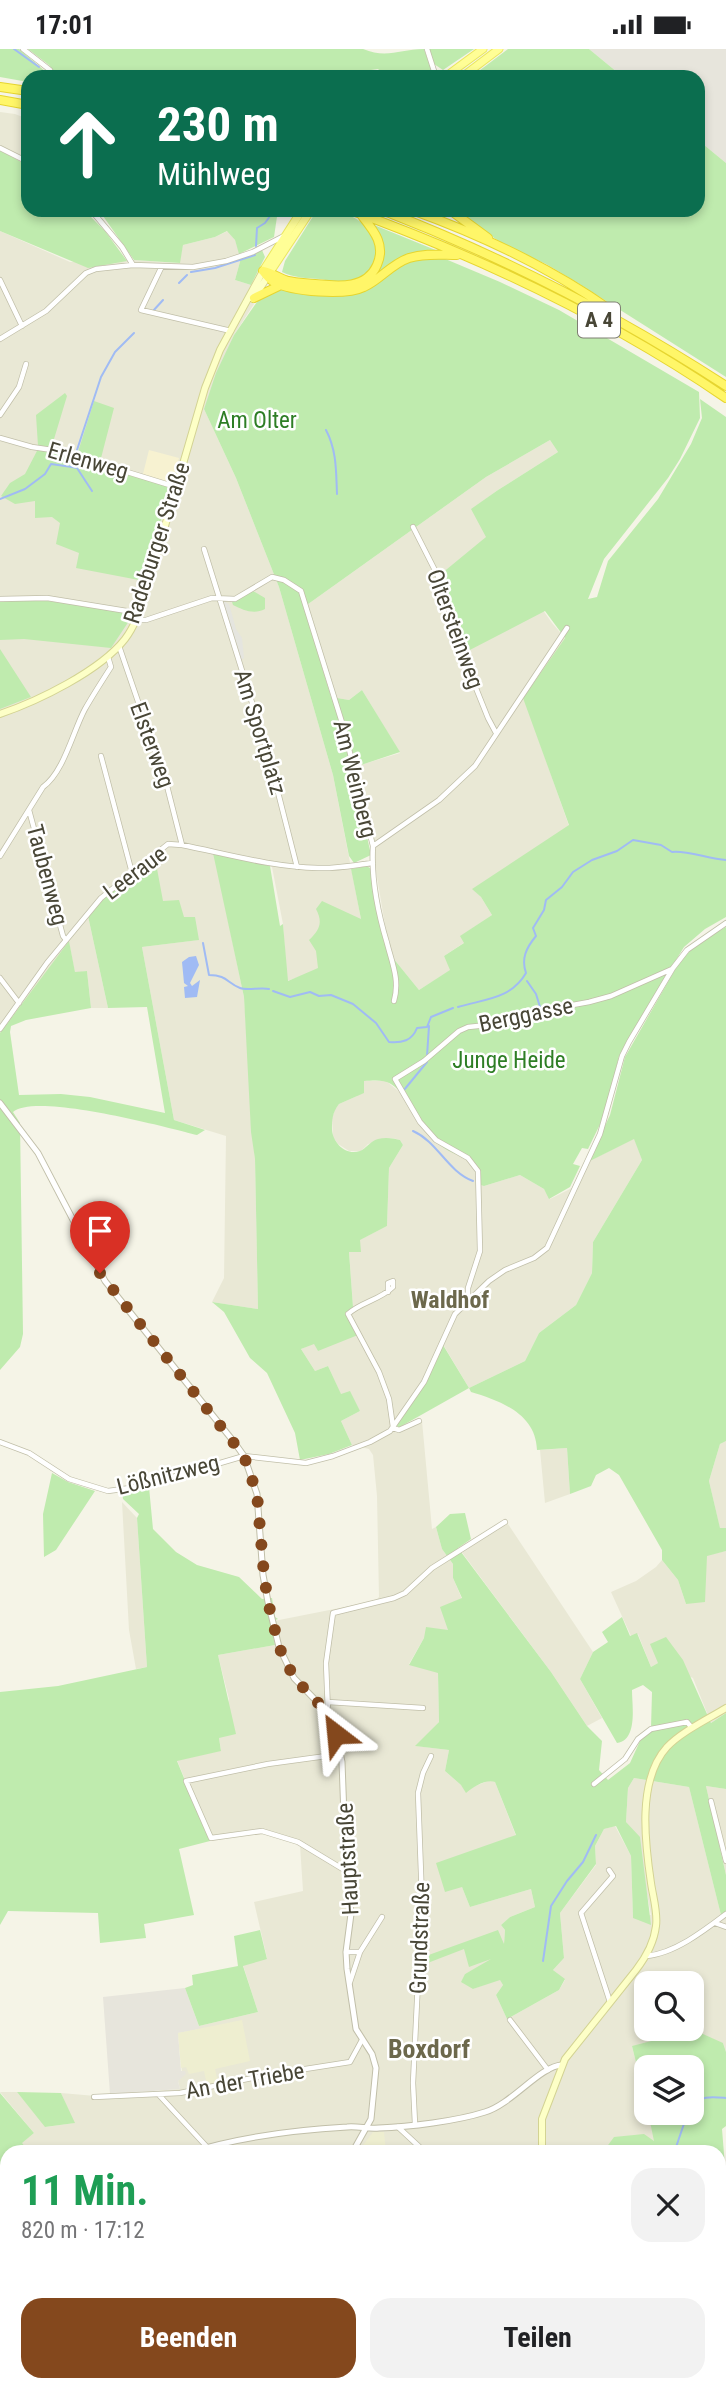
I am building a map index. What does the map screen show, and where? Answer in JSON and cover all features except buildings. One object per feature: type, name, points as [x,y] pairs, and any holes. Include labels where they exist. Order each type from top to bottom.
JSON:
[{"type":"highway","points":[[0,87],[21,90]]},
{"type":"highway","points":[[0,100],[21,104]]},
{"type":"highway","points":[[267,274],[288,281],[337,285],[354,284],[366,279],[377,266],[381,253],[380,242],[374,230],[363,217]]},
{"type":"highway","name":"A 4","points":[[368,217],[506,273],[585,313],[668,360],[726,398]]},
{"type":"highway","name":"A 4","points":[[399,217],[512,265],[621,321],[726,386]]},
{"type":"highway","points":[[428,217],[505,250],[574,285],[621,321]]},
{"type":"highway","points":[[460,217],[505,250]]},
{"type":"highway","points":[[267,274],[281,285],[336,292],[356,291],[400,262],[411,258],[434,254],[464,255]]},
{"type":"highway","points":[[254,298],[281,285]]},
{"type":"main road","points":[[454,70],[483,49]]},
{"type":"main road","points":[[471,70],[499,49]]},
{"type":"main road","name":"Radeburger Straße","points":[[243,311],[254,298],[298,217]]},
{"type":"main road","name":"Radeburger Straße","points":[[0,715],[44,696],[108,657],[138,616],[205,388],[231,331],[306,217]]},
{"type":"main road","points":[[542,2145],[542,2119],[562,2065],[572,2048],[646,1956],[653,1941],[656,1919],[645,1832],[650,1787],[656,1765],[668,1747],[726,1708]]},
{"type":"street","points":[[23,49],[49,70]]},
{"type":"street","points":[[427,49],[434,70]]},
{"type":"street","points":[[0,148],[21,158]]},
{"type":"street","points":[[97,217],[133,264]]},
{"type":"street","points":[[0,339],[46,311],[83,274],[96,269],[133,264],[192,267],[226,261],[286,235]]},
{"type":"street","points":[[162,266],[141,310],[231,331]]},
{"type":"street","points":[[0,280],[22,326]]},
{"type":"street","points":[[0,415],[19,387],[26,363]]},
{"type":"street","name":"Erlenweg","points":[[0,438],[60,451],[176,487]]},
{"type":"street","name":"Oltersteinweg","points":[[413,527],[445,590],[453,631],[496,733]]},
{"type":"street","name":"Am Sportplatz","points":[[204,549],[269,757],[297,866]]},
{"type":"street","name":"Am Weinberg","points":[[218,599],[235,599],[272,577],[284,580],[301,591],[351,755],[373,846],[380,913],[398,987],[394,1001]]},
{"type":"street","points":[[0,599],[47,597],[146,620],[212,598],[218,599]]},
{"type":"street","points":[[373,846],[458,784],[475,766],[567,628]]},
{"type":"street","name":"Elsterweg","points":[[118,646],[167,786],[183,845]]},
{"type":"street","points":[[0,856],[69,747],[83,712],[111,667],[108,657]]},
{"type":"street","points":[[101,757],[132,873]]},
{"type":"street","name":"Taubenweg","points":[[29,809],[66,940]]},
{"type":"street","name":"Leeraue","points":[[0,1029],[101,898],[169,844],[271,864],[336,868],[373,863]]},
{"type":"street","points":[[393,1427],[424,1382],[455,1314],[505,1270],[534,1258],[547,1248],[607,1114],[622,1056],[673,968],[687,950],[726,923]]},
{"type":"street","name":"Berggasse","points":[[468,1300],[468,1288],[480,1251],[478,1171],[468,1158],[436,1140],[420,1122],[395,1079],[424,1061],[459,1031],[468,1027],[517,1022],[540,1011],[611,996],[673,968]]},
{"type":"street","points":[[0,978],[19,1003]]},
{"type":"street","name":"Hauptstraße","points":[[0,1103],[37,1153],[105,1281],[244,1456],[257,1494],[268,1602],[279,1647],[294,1678],[328,1713],[341,1754],[351,1921],[346,1952],[349,1985],[356,2029],[372,2054],[376,2068],[371,2119],[367,2129]]},
{"type":"street","points":[[388,1292],[356,1307],[348,1314],[386,1390],[393,1427]]},
{"type":"street","name":"Lößnitzweg","points":[[0,1442],[29,1453],[69,1479],[108,1491],[159,1481],[244,1456],[306,1462],[333,1456],[384,1436],[393,1427],[399,1430],[419,1420]]},
{"type":"street","points":[[328,1713],[326,1663],[334,1613],[405,1593],[432,1568],[505,1522]]},
{"type":"street","points":[[328,1702],[423,1707]]},
{"type":"street","points":[[594,1784],[625,1759],[639,1739],[651,1729],[679,1722],[687,1722],[693,1729]]},
{"type":"street","points":[[341,1754],[268,1764],[186,1781],[211,1838],[262,1831],[298,1842],[346,1871]]},
{"type":"street","name":"Grundstraße","points":[[415,2124],[413,2083],[422,1901],[418,1793],[431,1756]]},
{"type":"street","points":[[712,1801],[726,1861]]},
{"type":"street","points":[[609,1870],[613,1876],[582,1913],[610,2003]]},
{"type":"street","points":[[646,1956],[689,1939],[726,1914]]},
{"type":"street","points":[[349,1985],[360,1952],[382,1917]]},
{"type":"street","points":[[715,1923],[726,1927]]},
{"type":"street","points":[[346,1952],[360,1952]]},
{"type":"street","points":[[510,2020],[548,2070]]},
{"type":"street","name":"An der Triebe","points":[[94,2097],[160,2095],[349,2062],[362,2040]]},
{"type":"street","points":[[218,2145],[299,2131],[351,2126],[367,2129],[398,2127],[467,2117],[492,2110],[513,2098],[548,2070],[562,2065]]},
{"type":"street","points":[[160,2095],[204,2145]]},
{"type":"street","points":[[398,2127],[417,2145]]},
{"type":"street","points":[[357,2145],[367,2129]]},
{"type":"shaded area","points":[[589,49],[726,49],[726,163],[705,146],[705,70],[614,70]]},
{"type":"shaded area","points":[[0,112],[21,116],[21,162],[0,150]]},
{"type":"shaded area","points":[[0,231],[70,262],[134,260],[179,263],[183,245],[228,231],[235,240],[241,258],[235,280],[251,285],[245,299],[254,304],[234,335],[204,409],[236,478],[279,587],[333,775],[361,919],[330,977],[313,972],[287,981],[283,924],[272,867],[214,853],[244,997],[255,1159],[258,1309],[212,1302],[224,1278],[226,1136],[174,1120],[142,947],[198,940],[184,917],[88,916],[108,1008],[91,1008],[87,971],[75,973],[69,942],[0,1033]]},
{"type":"shaded area","points":[[550,440],[558,452],[472,509],[565,638],[524,698],[569,826],[473,889],[492,915],[461,936],[465,942],[444,956],[451,970],[419,990],[393,958],[388,943],[374,859],[376,846],[373,843],[357,766],[400,753],[362,690],[349,700],[331,697],[304,607],[486,477]]},
{"type":"shaded area","points":[[149,450],[179,458],[172,484],[143,474]]},
{"type":"shaded area","points":[[221,600],[229,604],[236,629],[242,638],[244,658],[241,660]]},
{"type":"shaded area","points":[[363,1081],[386,1081],[473,1164],[484,1186],[520,1175],[544,1189],[550,1199],[578,1185],[588,1162],[634,1138],[642,1160],[593,1242],[592,1273],[576,1305],[539,1333],[525,1361],[469,1388],[444,1346],[399,1428],[417,1419],[422,1421],[432,1529],[436,1527],[442,1549],[453,1564],[453,1578],[462,1599],[449,1631],[424,1638],[409,1664],[438,1672],[439,1722],[416,1746],[449,1750],[445,1771],[461,1785],[471,1788],[490,1780],[495,1782],[516,1836],[462,1887],[470,1907],[531,1889],[535,1907],[510,1917],[501,1925],[505,1930],[504,1944],[497,1957],[465,1974],[473,1989],[500,1979],[503,1985],[496,1995],[507,2019],[559,1990],[565,1980],[553,1970],[564,1958],[560,1913],[596,1865],[595,1846],[604,1829],[615,1826],[631,1856],[633,1918],[651,1915],[626,1822],[628,1788],[634,1778],[689,1787],[721,1915],[726,1912],[726,2052],[723,2043],[632,2046],[634,2125],[651,2125],[655,2141],[615,2137],[609,2145],[23,2145],[21,2143],[34,2133],[0,2092],[17,2092],[46,2127],[74,2123],[61,2093],[107,2097],[110,2094],[180,2089],[178,2081],[182,2072],[178,2033],[258,2012],[243,1965],[267,1958],[254,1902],[303,1891],[300,1845],[262,1832],[210,1841],[177,1760],[221,1750],[219,1738],[229,1699],[218,1655],[275,1645],[269,1622],[375,1601],[379,1597],[377,1496],[373,1455],[369,1449],[352,1445],[341,1421],[360,1411],[341,1395],[328,1366],[315,1371],[301,1349],[314,1343],[318,1351],[353,1306],[349,1252],[359,1240],[387,1226],[389,1168],[403,1145],[400,1140],[392,1138],[368,1144],[361,1151],[349,1151],[333,1137],[332,1118],[339,1104],[357,1096]]},
{"type":"shaded area","points":[[726,1441],[726,1528],[720,1529],[709,1481],[720,1444]]},
{"type":"shaded area","points":[[567,1448],[570,1494],[545,1503],[540,1450]]},
{"type":"shaded area","points":[[122,1502],[137,1518],[147,1667],[136,1669],[129,1630]]},
{"type":"shaded area","points":[[506,1521],[593,1652],[580,1679],[602,1718],[587,1726],[551,1672],[458,1547]]},
{"type":"shaded area","points":[[726,1551],[726,1713],[711,1723],[693,1678],[658,1663],[651,1667],[638,1634],[631,1636],[611,1592],[636,1581],[662,1560],[678,1580],[686,1604],[707,1555]]},
{"type":"shaded area","points":[[706,1786],[726,1789],[726,1875]]},
{"type":"shaded area","points":[[185,1988],[200,2029],[178,2033],[181,2071],[186,2074],[178,2081],[180,2089],[110,2094],[103,1997]]},
{"type":"shaded area","points":[[242,2020],[250,2061],[215,2069],[218,2083],[207,2085],[204,2071],[189,2074],[186,2067],[181,2068],[178,2033]]},
{"type":"shaded area","points":[[373,2132],[384,2132],[385,2145],[363,2145]]},
{"type":"green space","points":[[0,49],[19,49],[44,70],[21,70],[21,81],[0,77]]},
{"type":"green space","points":[[28,49],[363,49],[387,53],[424,49],[432,70],[53,70]]},
{"type":"green space","points":[[429,49],[474,49],[443,70],[434,64]]},
{"type":"green space","points":[[508,49],[589,49],[614,70],[480,70]]},
{"type":"green space","points":[[705,146],[726,163],[726,377],[546,264],[504,245],[465,217],[705,217]]},
{"type":"green space","points":[[0,150],[21,162],[21,217],[91,217],[127,261],[88,268],[0,231]]},
{"type":"green space","points":[[104,217],[277,217],[274,237],[239,254],[235,240],[227,231],[183,245],[180,263],[134,260]]},
{"type":"green space","points":[[313,217],[353,217],[367,228],[375,243],[372,266],[361,278],[353,281],[296,277],[282,272],[285,261]]},
{"type":"green space","points":[[374,225],[438,251],[428,252],[371,280],[382,252],[379,233]]},
{"type":"green space","points":[[262,250],[265,257],[251,285],[235,280],[241,258]]},
{"type":"green space","name":"Am Olter","points":[[443,258],[559,310],[699,392],[700,418],[680,459],[604,559],[588,599],[597,597],[608,561],[658,499],[691,444],[702,418],[700,399],[726,417],[726,917],[705,929],[684,947],[619,1056],[605,1114],[588,1149],[582,1148],[573,1164],[580,1166],[570,1187],[549,1199],[544,1189],[520,1175],[484,1186],[478,1184],[476,1173],[468,1161],[435,1140],[404,1096],[388,1082],[364,1081],[364,1093],[339,1104],[333,1117],[332,1130],[338,1144],[345,1150],[360,1151],[375,1140],[383,1138],[400,1140],[403,1145],[389,1168],[387,1226],[360,1240],[361,1252],[349,1252],[353,1307],[345,1313],[358,1335],[318,1351],[314,1344],[301,1349],[315,1371],[328,1366],[341,1394],[350,1391],[360,1411],[341,1421],[352,1445],[329,1454],[300,1460],[295,1433],[267,1373],[250,1358],[224,1312],[212,1302],[258,1309],[255,1159],[251,1132],[244,997],[213,853],[270,866],[280,926],[283,924],[288,981],[318,968],[316,951],[309,940],[319,926],[316,909],[322,901],[361,919],[351,869],[367,866],[371,869],[378,912],[393,958],[419,990],[450,970],[444,956],[464,943],[460,936],[492,915],[481,897],[472,889],[569,825],[523,698],[565,638],[545,611],[464,653],[441,574],[486,537],[471,509],[558,452],[550,440],[486,477],[304,607],[331,697],[349,700],[362,690],[400,752],[352,768],[371,855],[354,863],[349,856],[333,775],[279,587],[236,478],[204,409],[216,373],[234,335],[259,299],[279,289],[337,295],[417,259]]},
{"type":"green space","points":[[65,393],[67,396],[51,449],[38,446],[36,415]]},
{"type":"green space","points":[[94,401],[114,408],[100,462],[77,455]]},
{"type":"green space","points":[[38,449],[170,487],[144,581],[76,568],[79,553],[56,544],[60,523],[52,517],[35,518],[35,501],[15,504],[1,496],[10,483],[25,474]]},
{"type":"green space","points":[[253,591],[265,598],[265,609],[253,612],[233,605],[232,602]]},
{"type":"green space","points":[[48,601],[133,615],[111,648],[24,639],[0,640],[0,602]]},
{"type":"green space","points":[[0,649],[31,697],[0,709]]},
{"type":"green space","points":[[155,858],[163,901],[179,900],[184,917],[195,917],[199,940],[142,947],[174,1120],[205,1130],[197,1135],[73,1108],[26,1107],[13,1112],[20,1123],[23,1334],[20,1347],[0,1370],[0,1033],[69,941],[75,972],[87,971],[91,1008],[26,1020],[11,1026],[19,1095],[61,1094],[90,1097],[165,1113],[147,1007],[108,1008],[88,916],[103,898]]},
{"type":"green space","name":"Junge Heide","points":[[726,927],[726,1441],[720,1444],[709,1481],[720,1528],[726,1528],[726,1551],[707,1556],[705,1602],[686,1604],[678,1580],[662,1560],[662,1550],[619,1475],[609,1468],[596,1475],[591,1486],[570,1494],[567,1448],[537,1450],[535,1438],[524,1418],[505,1405],[471,1392],[469,1388],[525,1361],[539,1333],[576,1305],[592,1273],[593,1242],[642,1160],[634,1139],[588,1162],[610,1115],[625,1057],[676,968],[701,941]]},
{"type":"green space","points":[[443,1345],[469,1388],[398,1428],[397,1425]]},
{"type":"green space","points":[[52,1473],[68,1482],[95,1491],[56,1550],[44,1557],[43,1514]]},
{"type":"green space","points":[[149,1487],[153,1529],[176,1552],[197,1565],[239,1577],[262,1599],[272,1598],[275,1617],[278,1619],[270,1622],[275,1645],[218,1655],[236,1734],[219,1738],[221,1751],[177,1761],[210,1841],[179,1849],[194,1915],[144,1924],[146,1938],[100,1943],[98,1913],[8,1911],[0,1925],[0,1692],[58,1686],[147,1667],[137,1518],[139,1514],[123,1499],[122,1491]]},
{"type":"green space","points":[[465,1513],[471,1539],[458,1548],[551,1672],[587,1726],[602,1741],[599,1770],[608,1780],[630,1763],[640,1741],[651,1728],[652,1692],[643,1685],[632,1690],[631,1729],[624,1741],[617,1743],[580,1679],[593,1652],[608,1642],[602,1632],[622,1617],[630,1636],[637,1633],[651,1667],[658,1663],[650,1644],[666,1637],[683,1660],[711,1723],[726,1713],[726,1789],[706,1786],[726,1875],[726,1912],[721,1915],[689,1787],[634,1778],[628,1788],[626,1822],[640,1837],[651,1925],[633,1918],[631,1856],[616,1826],[604,1829],[595,1846],[596,1864],[560,1913],[564,1958],[553,1970],[565,1979],[559,1990],[507,2019],[496,1995],[503,1985],[500,1980],[473,1989],[461,1982],[465,1974],[491,1959],[469,1967],[464,1949],[425,1964],[423,1957],[498,1930],[504,1944],[505,1930],[501,1925],[510,1917],[535,1907],[531,1889],[470,1907],[462,1887],[445,1892],[436,1863],[516,1835],[495,1782],[476,1786],[466,1793],[445,1771],[449,1750],[415,1746],[439,1722],[438,1673],[409,1665],[424,1638],[426,1627],[448,1630],[440,1607],[462,1598],[453,1578],[453,1564],[442,1549],[436,1527],[450,1514]]},
{"type":"green space","points":[[260,1930],[267,1959],[243,1966],[258,2012],[199,2026],[185,1988],[193,1985],[192,1975],[238,1966],[234,1936]]},
{"type":"green space","points":[[704,2034],[723,2043],[726,2052],[726,2126],[722,2129],[723,2145],[608,2145],[614,2137],[644,2134],[654,2141],[651,2125],[704,2125],[704,2055],[634,2055],[632,2046],[651,2041],[704,2041]]},
{"type":"green space","points":[[17,2092],[61,2093],[75,2123],[45,2127]]},
{"type":"green space","points":[[0,2093],[34,2133],[22,2143],[24,2145],[0,2145]]},
{"type":"water","points":[[196,956],[199,965],[190,983],[192,986],[200,980],[197,997],[185,998],[184,987],[188,986],[184,983],[182,962]]},
{"type":"waterway","points":[[14,49],[39,67]]},
{"type":"waterway","points":[[256,246],[257,228],[269,217]]},
{"type":"waterway","points":[[191,272],[215,268],[255,255]]},
{"type":"waterway","points":[[179,283],[187,275]]},
{"type":"waterway","points":[[153,311],[163,300]]},
{"type":"waterway","points":[[76,453],[101,377],[115,352],[134,333]]},
{"type":"waterway","points":[[326,430],[334,454],[337,494]]},
{"type":"waterway","points":[[0,499],[25,489],[45,474],[51,464],[72,467],[74,458]]},
{"type":"waterway","points":[[72,467],[77,468],[92,491]]},
{"type":"waterway","points":[[458,1007],[496,997],[520,982],[526,973],[525,954],[536,936],[533,928],[544,910],[546,900],[562,887],[573,872],[592,860],[617,851],[633,840],[661,845],[672,852],[726,860]]},
{"type":"waterway","points":[[203,943],[209,975],[223,978],[243,989],[269,989]]},
{"type":"waterway","points":[[527,981],[536,994],[540,1007]]},
{"type":"waterway","points":[[273,991],[290,997],[310,992],[319,996],[331,995],[353,1004],[376,1023],[389,1042],[406,1040],[417,1028],[427,1027],[431,1017],[453,1008]]},
{"type":"waterway","points":[[427,1056],[429,1026]]},
{"type":"waterway","points":[[404,1090],[427,1062]]},
{"type":"waterway","points":[[413,1131],[429,1142],[456,1171],[473,1181]]},
{"type":"waterway","points":[[543,1961],[551,1906],[583,1862],[596,1835]]},
{"type":"waterway","points":[[704,2099],[726,2098]]},
{"type":"waterway","points":[[677,2145],[684,2125]]},
{"type":"district","name":"Waldhof","points":[[450,1300]]},
{"type":"district","name":"Boxdorf","points":[[429,2049]]},
{"type":"route","points":[[100,1273],[244,1456],[257,1494],[264,1575],[279,1647],[294,1678],[328,1713],[336,1734]]}]
